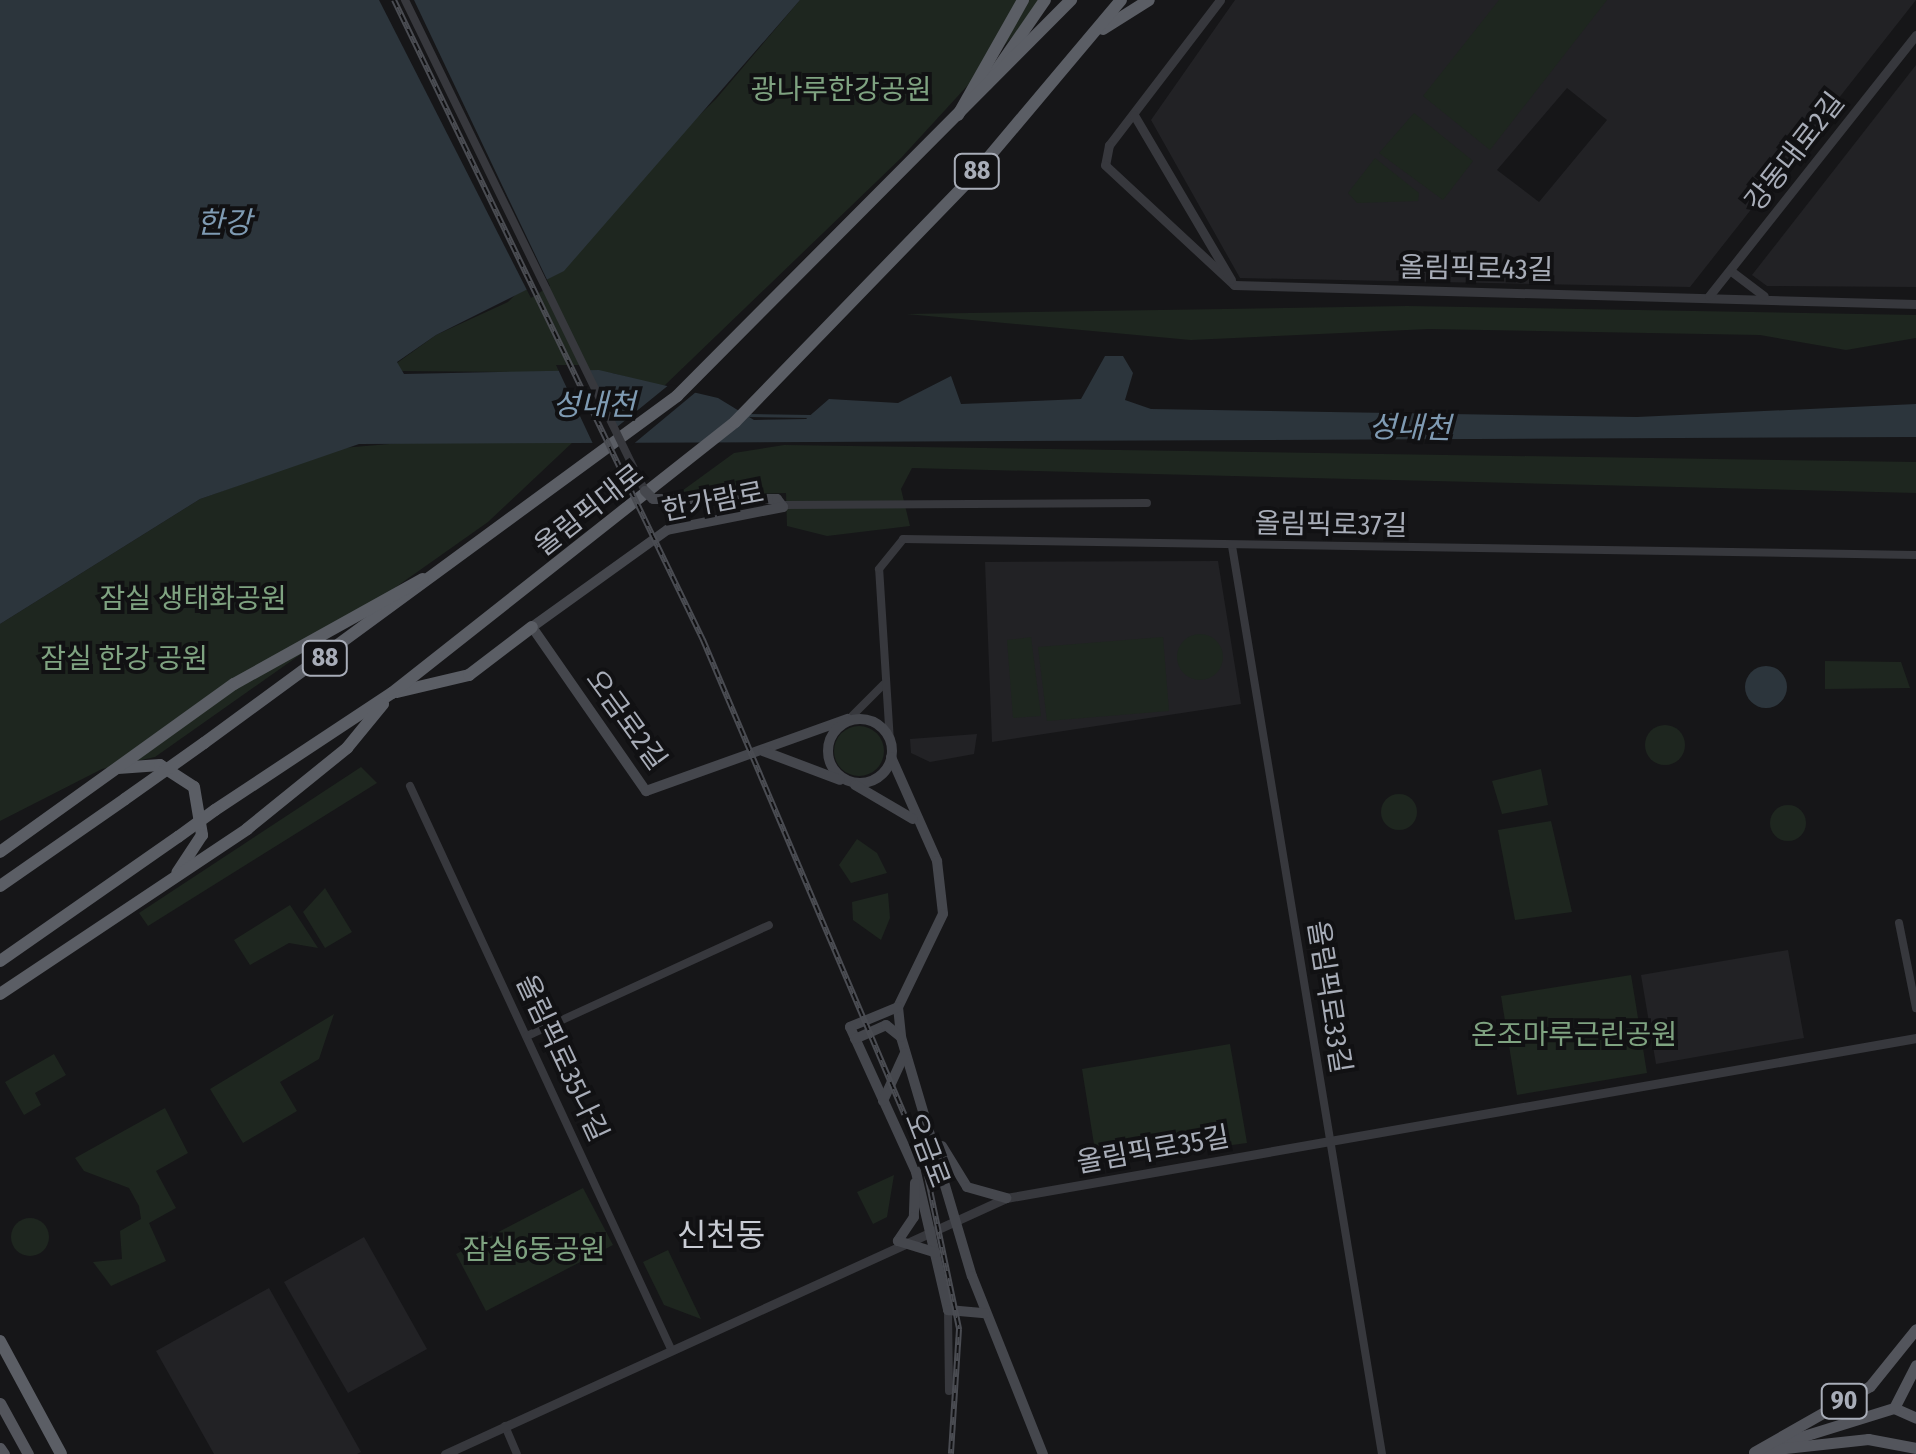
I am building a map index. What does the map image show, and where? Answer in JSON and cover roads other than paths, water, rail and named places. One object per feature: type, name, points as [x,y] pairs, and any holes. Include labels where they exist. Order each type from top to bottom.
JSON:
[{"type":"highway","points":[[954,122],[1023,0]]},
{"type":"highway","points":[[979,99],[1003,52],[1044,0]]},
{"type":"highway","name":"올림픽대로","points":[[0,886],[585,470],[773,308],[1071,0]]},
{"type":"highway","name":"올림픽대로","points":[[0,961],[215,810],[392,693],[673,476],[822,333],[1121,0]]},
{"type":"highway","points":[[1092,35],[1150,0]]},
{"type":"highway","points":[[0,842],[360,606],[444,570]]},
{"type":"highway","points":[[0,994],[162,890],[347,748],[392,693],[469,674],[532,628]]},
{"type":"highway","points":[[102,773],[160,765],[194,788],[202,835],[162,890]]},
{"type":"highway","points":[[0,852],[29,825]]},
{"type":"highway","points":[[0,1341],[61,1454]]},
{"type":"main road","name":"한가람로","points":[[649,495],[783,506]]},
{"type":"main road","name":"한가람로","points":[[532,628],[667,530],[783,506]]},
{"type":"main road","name":"오금로2길","points":[[532,628],[646,791],[762,750]]},
{"type":"main road","points":[[848,718],[830,744],[849,783]]},
{"type":"main road","points":[[762,750],[848,718],[876,724],[890,742],[891,757],[914,820],[938,861],[943,914],[898,1007],[850,1027],[856,1040],[886,1025],[901,1038]]},
{"type":"main road","points":[[762,750],[849,783],[914,820]]},
{"type":"main road","points":[[849,783],[880,776],[891,757]]},
{"type":"main road","name":"오금로","points":[[898,1007],[901,1038],[936,1132],[952,1216],[984,1313],[1043,1454]]},
{"type":"main road","name":"오금로","points":[[856,1040],[916,1172],[948,1310]]},
{"type":"main road","points":[[883,1102],[906,1054]]},
{"type":"main road","points":[[936,1132],[960,1181],[1006,1198]]},
{"type":"main road","points":[[916,1172],[914,1217],[898,1241],[936,1252]]},
{"type":"main road","points":[[948,1310],[984,1313]]},
{"type":"main road","name":"90","points":[[1752,1453],[1870,1386],[1916,1329]]},
{"type":"main road","name":"90","points":[[1752,1453],[1894,1408],[1916,1365]]},
{"type":"main road","points":[[0,1403],[28,1454]]},
{"type":"main road","points":[[1894,1408],[1916,1418]]},
{"type":"main road","points":[[1752,1453],[1868,1439],[1916,1448]]},
{"type":"street","points":[[405,0],[649,495]]},
{"type":"street","points":[[1220,0],[1109,145],[1108,176],[1234,285]]},
{"type":"street","name":"강동대로2길","points":[[1709,296],[1916,36]]},
{"type":"street","points":[[1134,116],[1234,285]]},
{"type":"street","points":[[1731,271],[1767,298]]},
{"type":"street","name":"올림픽로43길","points":[[1234,285],[1916,304]]},
{"type":"street","points":[[783,506],[1147,502]]},
{"type":"street","name":"올림픽로37길","points":[[883,685],[879,569],[895,542],[1916,555]]},
{"type":"street","name":"올림픽로33길","points":[[1232,546],[1382,1454]]},
{"type":"street","points":[[848,718],[883,685]]},
{"type":"street","points":[[883,685],[890,742]]},
{"type":"street","name":"올림픽로35나길","points":[[410,786],[671,1349]]},
{"type":"street","points":[[1899,923],[1912,966],[1916,1008]]},
{"type":"street","points":[[527,1036],[769,924]]},
{"type":"street","name":"올림픽로35길","points":[[445,1454],[930,1226],[1006,1198],[1916,1038]]},
{"type":"street","points":[[948,1310],[948,1390]]},
{"type":"street","points":[[505,1426],[518,1454]]},
{"type":"water","name":"한강","points":[[0,0],[800,0],[564,271],[436,335],[397,362],[404,374],[599,370],[718,398],[754,420],[806,419],[829,399],[898,403],[951,376],[961,404],[1081,399],[1105,356],[1123,356],[1133,373],[1125,400],[1151,409],[1637,417],[1916,404],[1916,437],[359,444],[200,499],[0,624]]},
{"type":"water","points":[[1766,666],[1781,672],[1787,687],[1781,702],[1766,708],[1751,702],[1745,687],[1751,672]]},
{"type":"waterway","name":"성내천","points":[[748,415],[810,416]]},
{"type":"railway","points":[[394,0],[703,640],[924,1161],[959,1329],[951,1454]]},
{"type":"district","name":"신천동","points":[[721,1235]]},
{"type":"park label","name":"광나루한강공원","points":[[841,90]]},
{"type":"park label","name":"잠실 생태화공원","points":[[193,599]]},
{"type":"park label","name":"잠실 한강 공원","points":[[124,659]]},
{"type":"park label","name":"온조마루근린공원","points":[[1574,1035]]},
{"type":"park label","name":"잠실6동공원","points":[[534,1250]]}]
